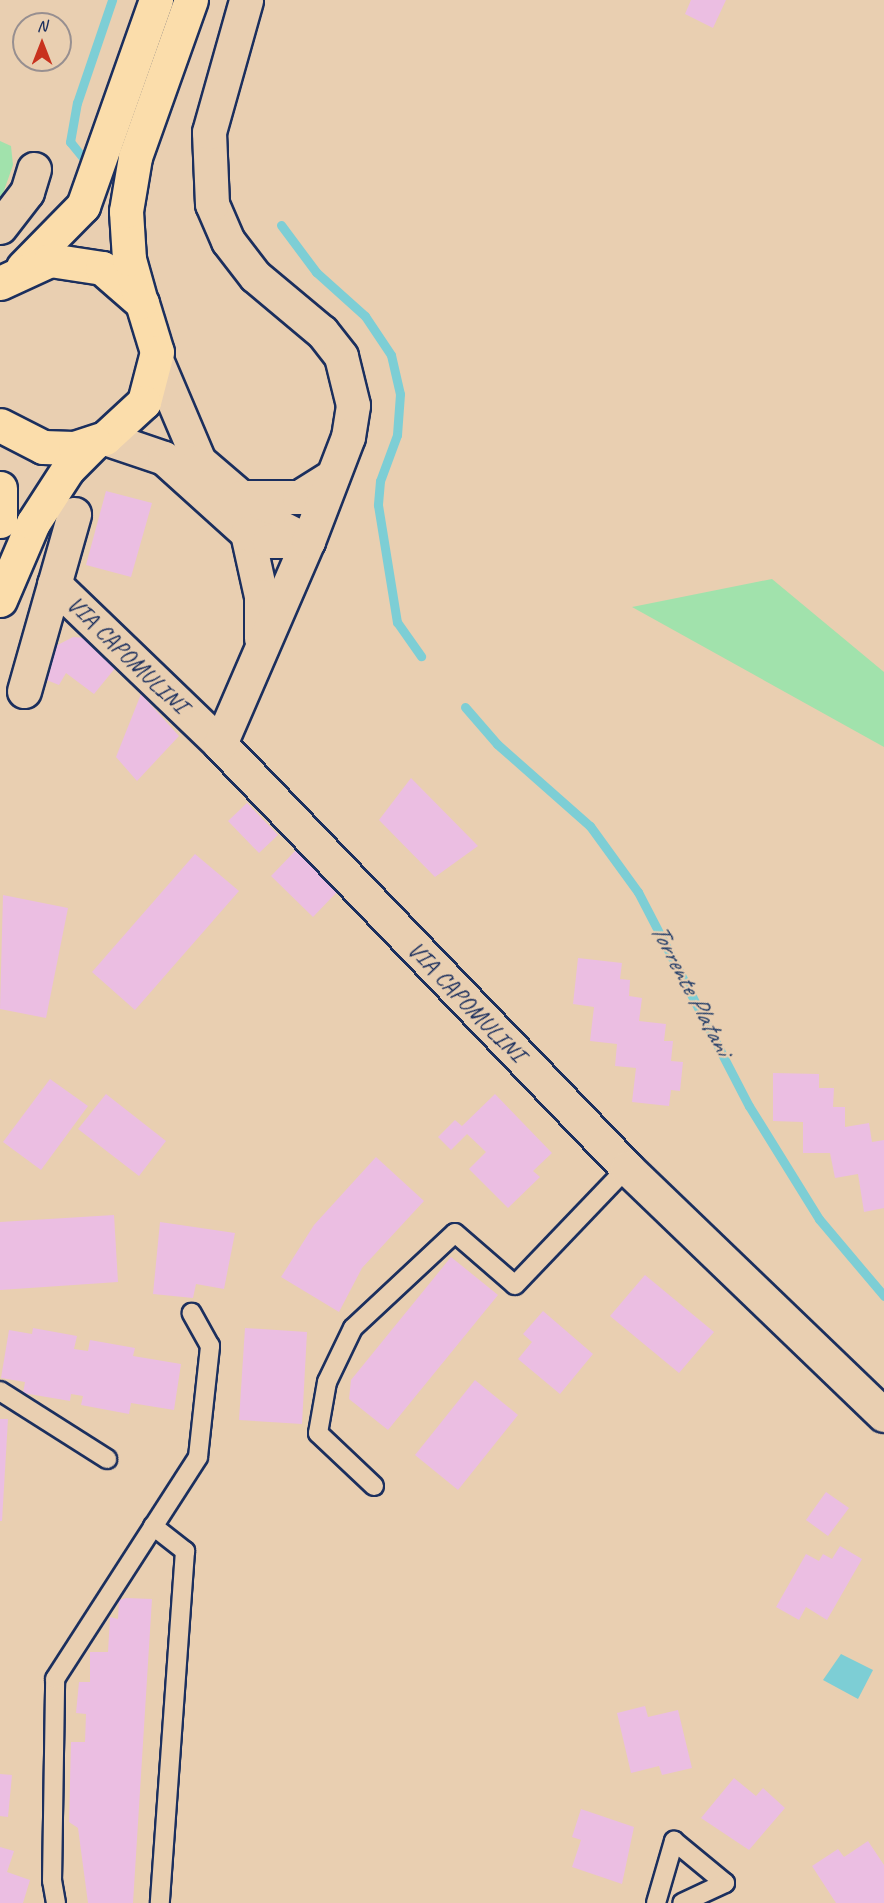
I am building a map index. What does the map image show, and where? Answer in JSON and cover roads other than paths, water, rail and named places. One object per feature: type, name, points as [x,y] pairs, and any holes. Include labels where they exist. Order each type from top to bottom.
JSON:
[{"type":"main road","points":[[10,276],[83,206],[156,0]]},
{"type":"main road","points":[[0,600],[33,523],[68,469],[100,440],[138,411],[157,362],[154,332],[142,303],[129,259],[126,211],[135,157],[191,0]]},
{"type":"main road","points":[[10,276],[50,260],[92,265],[120,280],[142,303]]},
{"type":"main road","points":[[0,425],[43,447],[100,440]]},
{"type":"main road","points":[[0,488],[0,521]]},
{"type":"street","points":[[220,744],[308,542],[332,476],[353,405],[341,356],[322,332],[255,276],[228,241],[212,204],[209,132],[246,0]]},
{"type":"street","points":[[0,227],[27,192],[34,169]]},
{"type":"street","points":[[157,362],[182,433],[199,461],[268,521],[308,542]]},
{"type":"street","points":[[100,440],[164,459],[248,533],[269,542],[308,542]]},
{"type":"street","points":[[242,497],[299,497],[332,476]]},
{"type":"street","points":[[24,691],[74,514]]},
{"type":"street","points":[[248,533],[261,596],[261,652]]},
{"type":"street","name":"VIA CAPOMULINI","points":[[54,584],[220,744],[627,1168],[884,1415]]},
{"type":"lane","points":[[374,1486],[318,1433],[327,1382],[353,1328],[454,1233],[515,1284],[627,1168]]},
{"type":"lane","points":[[56,1903],[52,1881],[55,1679],[198,1457],[210,1346],[192,1313]]},
{"type":"lane","points":[[0,1391],[107,1459]]},
{"type":"lane","points":[[153,1526],[185,1551],[160,1903]]},
{"type":"lane","points":[[656,1903],[674,1841],[725,1883],[682,1903]]},
{"type":"water","points":[[841,1654],[873,1670],[858,1699],[823,1680]]},
{"type":"waterway","name":"Torrente Platani","points":[[84,159],[70,142],[77,103],[112,0]]},
{"type":"waterway","name":"Torrente Platani","points":[[281,225],[316,272],[365,316],[391,355],[400,394],[397,435],[380,481],[378,505],[397,622],[421,656]]},
{"type":"waterway","name":"Torrente Platani","points":[[465,707],[497,744],[590,826],[638,892],[749,1106],[819,1219],[884,1296]]}]
